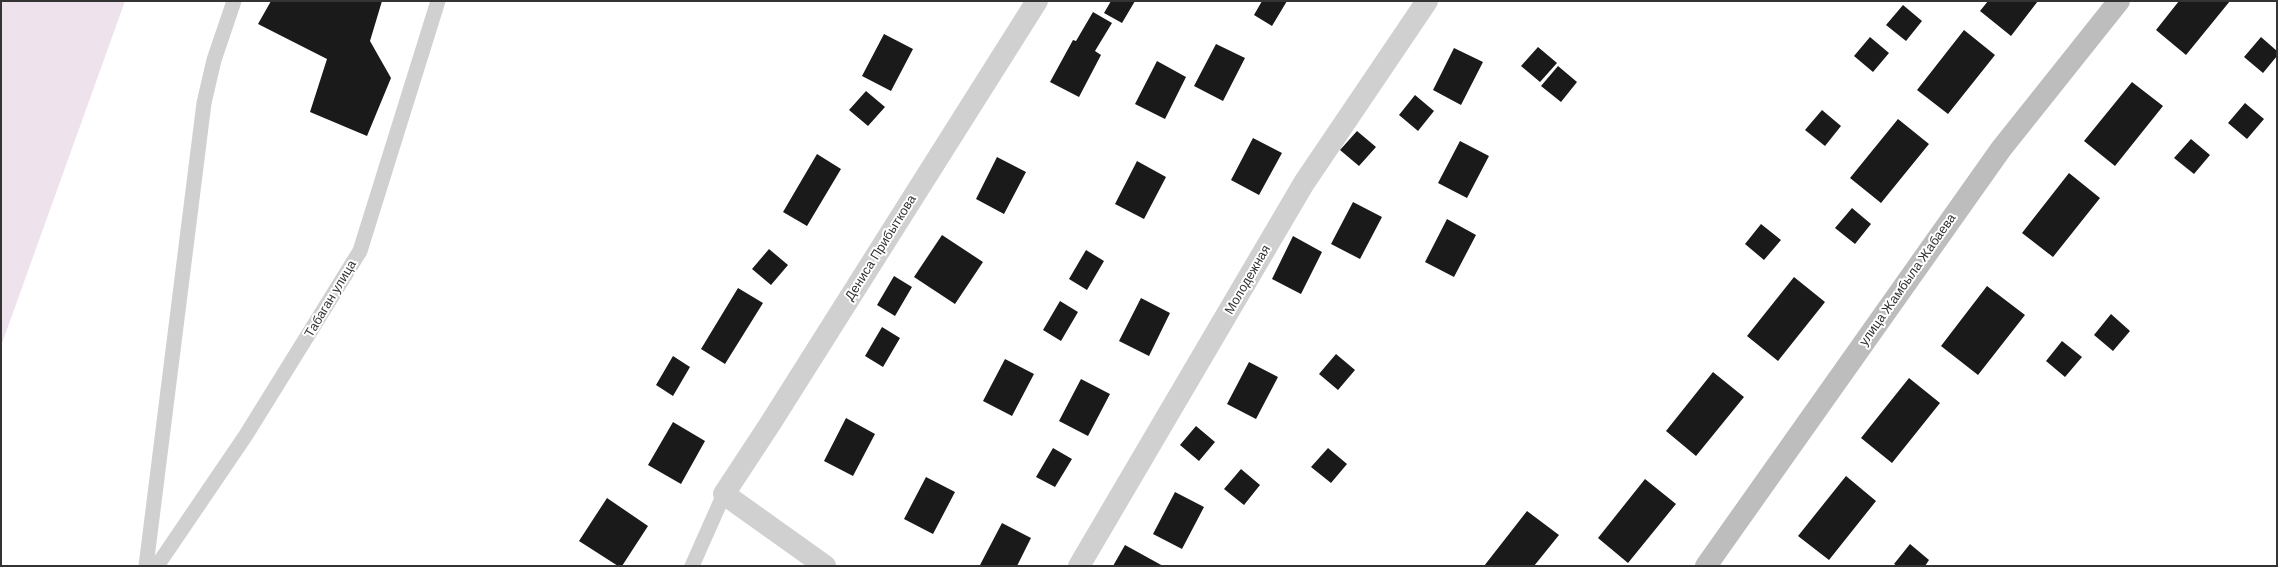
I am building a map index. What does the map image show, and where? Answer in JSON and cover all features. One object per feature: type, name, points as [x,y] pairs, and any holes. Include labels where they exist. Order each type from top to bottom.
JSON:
[{"type":"street","name":"Дениса Прибыткова","points":[[724,494],[770,424],[1037,1]]},
{"type":"street","name":"Молодежная","points":[[1079,566],[1304,183],[1427,1]]},
{"type":"street","name":"улица Жамбыла Жабаева","points":[[1706,566],[2001,149],[2119,1]]},
{"type":"street","points":[[724,494],[825,566]]},
{"type":"lane","points":[[146,566],[204,103],[214,60],[234,1]]},
{"type":"lane","name":"Табаган улица","points":[[158,566],[246,435],[360,251],[438,1]]},
{"type":"lane","points":[[692,566],[724,494]]},
{"type":"shaded area","points":[[1,1],[125,1],[1,346]]},
{"type":"building","points":[[271,1],[382,1],[370,41],[391,78],[367,136],[310,112],[327,59],[258,24]]},
{"type":"building","points":[[1111,1],[1135,1],[1122,23],[1104,13]]},
{"type":"building","points":[[1262,1],[1287,1],[1272,26],[1254,15]]},
{"type":"building","points":[[1988,1],[2038,1],[2011,36],[1980,11]]},
{"type":"building","points":[[2179,1],[2230,1],[2186,55],[2156,30]]},
{"type":"building","points":[[1903,5],[1922,21],[1906,41],[1886,25]]},
{"type":"building","points":[[1093,12],[1112,23],[1095,51],[1101,55],[1079,97],[1050,82],[1073,40],[1076,41]]},
{"type":"building","points":[[1964,30],[1995,55],[1948,114],[1917,90]]},
{"type":"building","points":[[884,34],[913,49],[891,91],[862,76]]},
{"type":"building","points":[[1870,37],[1889,53],[1873,72],[1854,56]]},
{"type":"building","points":[[2261,37],[2277,51],[2277,56],[2263,73],[2244,57]]},
{"type":"building","points":[[1216,44],[1245,58],[1223,101],[1194,86]]},
{"type":"building","points":[[1538,47],[1557,63],[1540,82],[1521,66]]},
{"type":"building","points":[[1454,48],[1483,62],[1461,105],[1433,90]]},
{"type":"building","points":[[1157,61],[1186,77],[1165,119],[1135,104]]},
{"type":"building","points":[[1558,66],[1577,82],[1561,102],[1541,86]]},
{"type":"building","points":[[2132,82],[2163,106],[2115,166],[2084,141]]},
{"type":"building","points":[[866,91],[885,107],[868,126],[849,110]]},
{"type":"building","points":[[1415,95],[1434,111],[1418,131],[1399,115]]},
{"type":"building","points":[[2245,103],[2264,119],[2247,139],[2228,123]]},
{"type":"building","points":[[1822,110],[1841,126],[1825,146],[1805,130]]},
{"type":"building","points":[[1898,119],[1929,144],[1881,203],[1850,178]]},
{"type":"building","points":[[1357,131],[1376,147],[1359,166],[1340,150]]},
{"type":"building","points":[[1253,138],[1282,153],[1259,195],[1231,180]]},
{"type":"building","points":[[2191,139],[2210,155],[2194,174],[2174,158]]},
{"type":"building","points":[[1460,141],[1489,156],[1467,198],[1438,183]]},
{"type":"building","points":[[817,154],[841,169],[807,226],[783,212]]},
{"type":"building","points":[[997,157],[1026,172],[1004,214],[976,199]]},
{"type":"building","points":[[1137,161],[1166,177],[1144,219],[1115,204]]},
{"type":"building","points":[[2069,173],[2100,198],[2053,257],[2022,233]]},
{"type":"building","points":[[1353,202],[1382,217],[1360,259],[1331,244]]},
{"type":"building","points":[[1852,208],[1871,224],[1855,244],[1835,228]]},
{"type":"building","points":[[1447,219],[1476,235],[1454,277],[1425,262]]},
{"type":"building","points":[[1761,224],[1781,240],[1764,260],[1745,244]]},
{"type":"building","points":[[942,235],[983,262],[955,304],[914,277]]},
{"type":"building","points":[[1293,236],[1322,252],[1301,294],[1272,279]]},
{"type":"building","points":[[769,249],[788,265],[771,285],[752,269]]},
{"type":"building","points":[[1086,250],[1104,261],[1087,290],[1069,279]]},
{"type":"building","points":[[894,276],[912,287],[895,316],[877,305]]},
{"type":"building","points":[[1794,277],[1825,302],[1778,361],[1747,336]]},
{"type":"building","points":[[1987,286],[2025,315],[1978,375],[1941,346]]},
{"type":"building","points":[[738,288],[763,303],[725,364],[701,349]]},
{"type":"building","points":[[1141,298],[1170,313],[1149,356],[1119,341]]},
{"type":"building","points":[[1060,301],[1078,312],[1061,341],[1043,330]]},
{"type":"building","points":[[2111,314],[2130,331],[2113,351],[2094,335]]},
{"type":"building","points":[[882,327],[900,338],[883,367],[865,356]]},
{"type":"building","points":[[2062,341],[2082,357],[2065,377],[2046,361]]},
{"type":"building","points":[[1336,354],[1355,370],[1338,390],[1319,374]]},
{"type":"building","points":[[673,356],[690,367],[673,396],[656,385]]},
{"type":"building","points":[[1005,359],[1034,374],[1012,416],[983,401]]},
{"type":"building","points":[[1249,362],[1278,377],[1256,419],[1227,404]]},
{"type":"building","points":[[1713,372],[1744,397],[1696,456],[1666,431]]},
{"type":"building","points":[[1909,378],[1940,403],[1892,463],[1861,438]]},
{"type":"building","points":[[1081,379],[1110,394],[1088,436],[1059,421]]},
{"type":"building","points":[[846,418],[875,434],[853,476],[824,461]]},
{"type":"building","points":[[673,422],[705,441],[681,484],[648,465]]},
{"type":"building","points":[[1196,426],[1215,442],[1199,461],[1180,445]]},
{"type":"building","points":[[1053,448],[1072,459],[1055,487],[1036,477]]},
{"type":"building","points":[[1328,448],[1347,464],[1331,483],[1311,467]]},
{"type":"building","points":[[1241,469],[1260,485],[1244,505],[1224,489]]},
{"type":"building","points":[[1846,476],[1876,501],[1829,560],[1798,536]]},
{"type":"building","points":[[926,477],[955,492],[933,534],[904,519]]},
{"type":"building","points":[[1645,479],[1676,504],[1628,563],[1598,538]]},
{"type":"building","points":[[1175,492],[1204,507],[1182,549],[1153,534]]},
{"type":"building","points":[[607,498],[648,526],[622,566],[618,566],[579,541]]},
{"type":"building","points":[[1527,511],[1559,535],[1534,566],[1484,566]]},
{"type":"building","points":[[1002,523],[1031,538],[1017,566],[980,565]]},
{"type":"building","points":[[1910,544],[1929,560],[1925,566],[1897,566],[1894,564]]},
{"type":"building","points":[[1125,545],[1163,566],[1113,566]]}]
